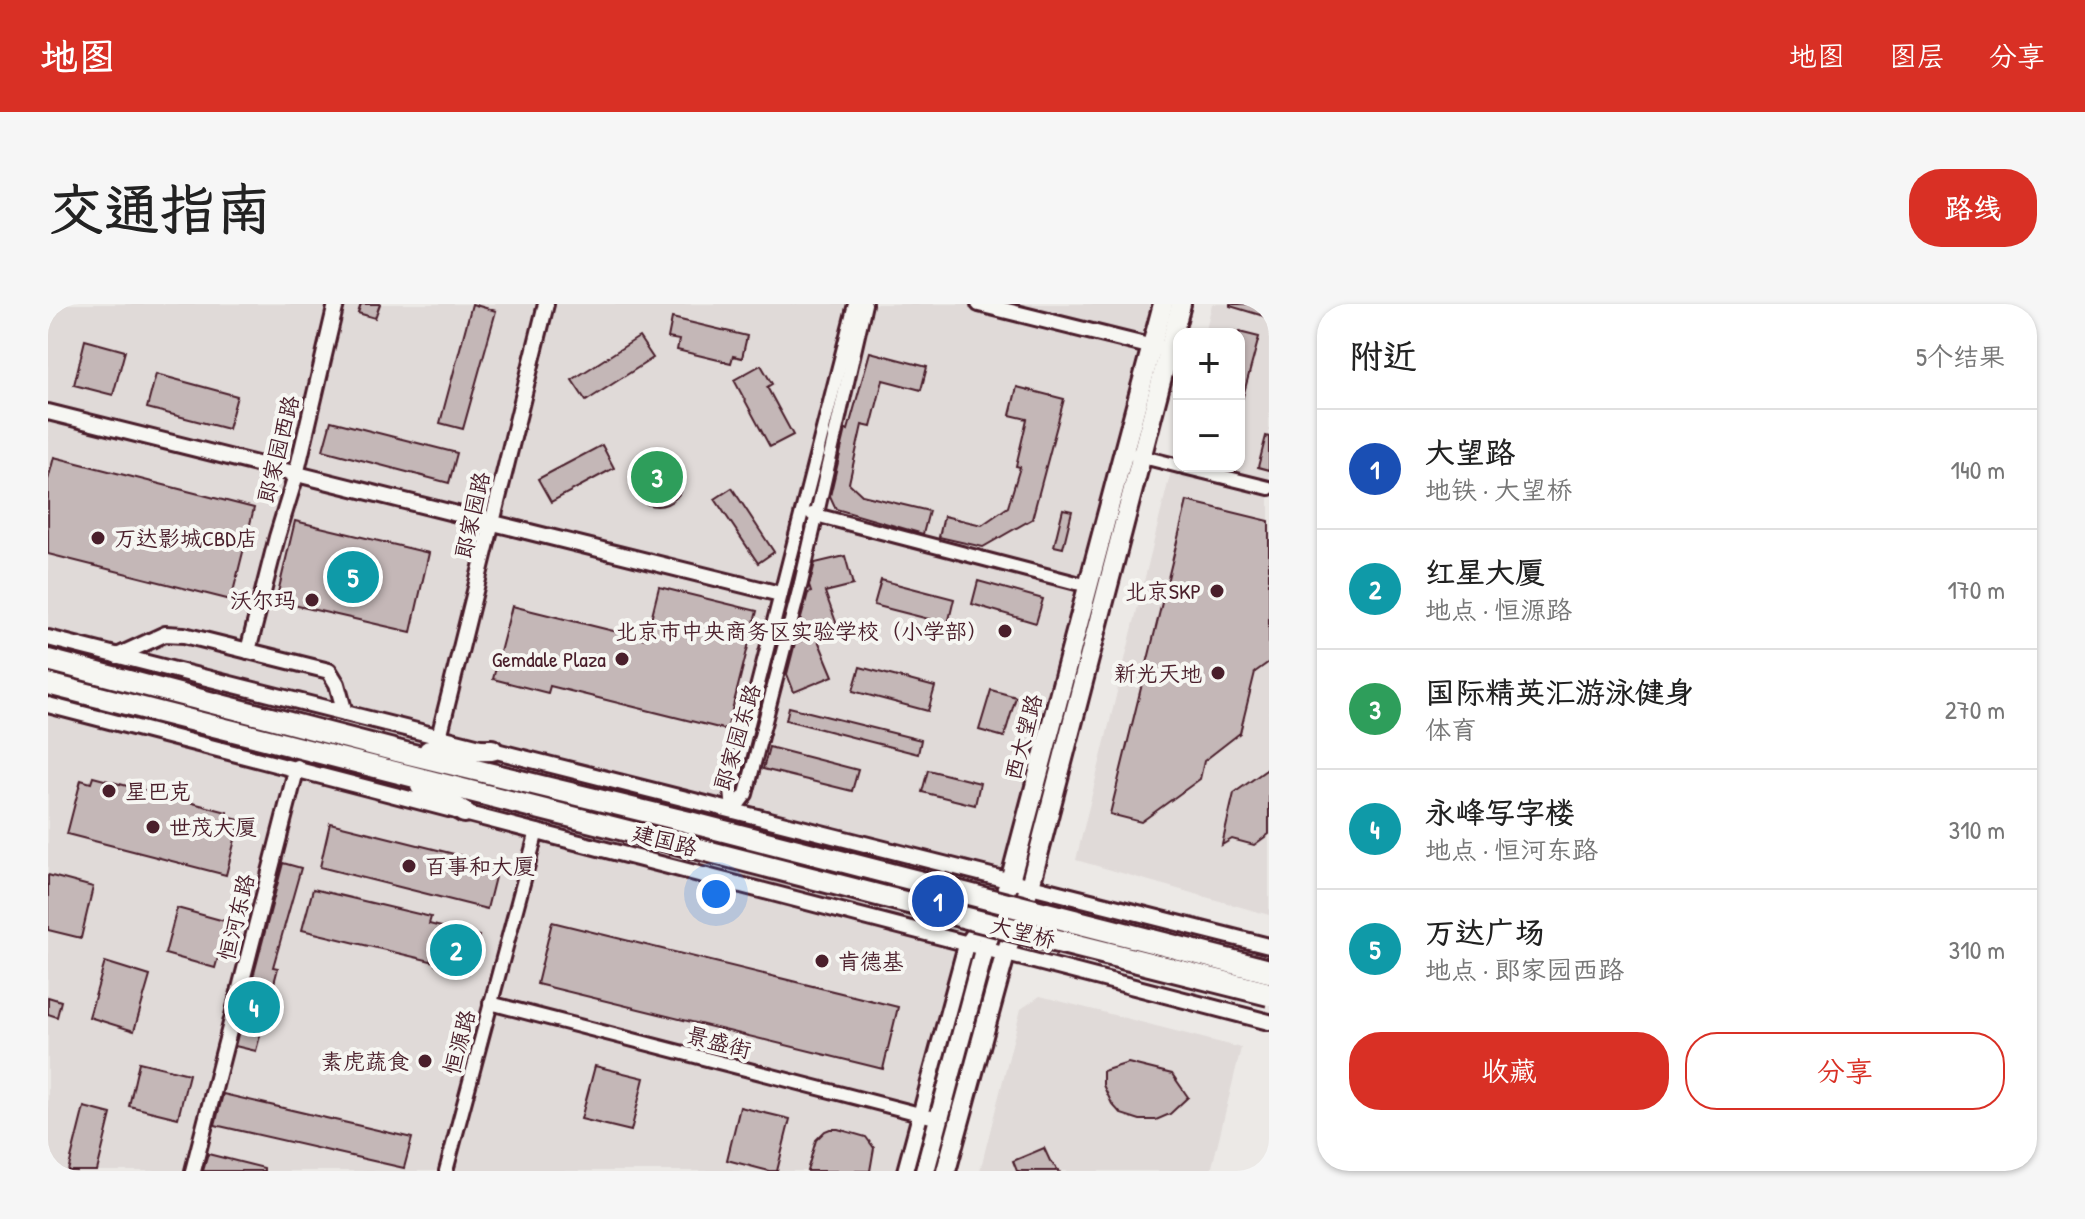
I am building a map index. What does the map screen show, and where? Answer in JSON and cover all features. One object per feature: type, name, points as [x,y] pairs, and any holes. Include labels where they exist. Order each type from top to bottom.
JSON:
[{"type":"highway","name":"建国路","points":[[48,660],[397,751],[689,822]]},
{"type":"highway","name":"建国路","points":[[48,684],[683,845]]},
{"type":"highway","points":[[397,751],[492,750]]},
{"type":"highway","points":[[401,774],[464,812]]},
{"type":"highway","name":"大望桥","points":[[689,822],[1269,971]]},
{"type":"highway","name":"大望桥","points":[[683,845],[1269,994]]},
{"type":"main road","name":"西大望路","points":[[1160,349],[1163,304]]},
{"type":"main road","name":"西大望路","points":[[1005,955],[1030,886],[1132,454],[1160,349],[1181,304]]},
{"type":"main road","name":"西大望路","points":[[975,947],[1010,881],[1088,586],[1132,454]]},
{"type":"main road","points":[[925,1171],[930,1117],[975,947]]},
{"type":"main road","points":[[946,1171],[1005,955]]},
{"type":"street","name":"郎家园西路","points":[[248,651],[296,475],[336,304]]},
{"type":"street","name":"郎家园路","points":[[439,737],[546,304]]},
{"type":"street","name":"郎家园东路","points":[[733,811],[731,790],[855,304]]},
{"type":"street","name":"郎家园东路","points":[[733,811],[746,794],[801,583],[865,304]]},
{"type":"street","points":[[979,304],[1160,349]]},
{"type":"street","points":[[48,412],[780,594]]},
{"type":"street","points":[[1132,454],[1173,464]]},
{"type":"street","points":[[1204,472],[1269,488]]},
{"type":"street","points":[[801,511],[1088,586]]},
{"type":"street","points":[[117,656],[165,634],[184,635],[329,671],[337,684],[345,713]]},
{"type":"street","name":"建国路","points":[[48,638],[1269,946]]},
{"type":"street","name":"建国路","points":[[48,705],[297,767],[1269,1022]]},
{"type":"street","name":"恒河东路","points":[[193,1171],[297,767]]},
{"type":"street","name":"恒源路","points":[[446,1171],[537,831]]},
{"type":"street","points":[[1096,978],[1114,908]]},
{"type":"street","name":"景盛街","points":[[490,1003],[930,1117]]},
{"type":"street","points":[[905,1171],[930,1117]]},
{"type":"shaded area","points":[[48,304],[1171,304],[943,1171],[48,1171]]},
{"type":"shaded area","points":[[1212,304],[1269,304],[1269,915],[1076,860],[1173,463],[1173,472],[1245,472],[1245,328],[1206,328]]},
{"type":"shaded area","points":[[1040,996],[1241,1048],[1211,1171],[980,1171],[1021,1009]]},
{"type":"building","points":[[361,304],[380,304],[375,318],[358,313]]},
{"type":"building","points":[[472,304],[496,311],[463,429],[440,423]]},
{"type":"building","points":[[1230,304],[1269,304],[1269,312],[1267,317]]},
{"type":"building","points":[[672,318],[747,336],[742,358],[733,356],[731,363],[677,350],[679,340],[668,338]]},
{"type":"building","points":[[1245,334],[1259,337],[1245,389]]},
{"type":"building","points":[[639,337],[653,358],[586,401],[572,380]]},
{"type":"building","points":[[85,340],[125,351],[113,395],[74,385]]},
{"type":"building","points":[[870,352],[927,367],[921,390],[883,380],[871,427],[862,425],[849,483],[862,495],[929,511],[923,534],[836,509],[830,496],[846,429]]},
{"type":"building","points":[[761,365],[772,384],[767,387],[793,435],[770,447],[734,380]]},
{"type":"building","points":[[156,374],[237,396],[228,429],[147,408]]},
{"type":"building","points":[[1017,387],[1064,399],[1032,519],[983,547],[939,537],[944,516],[982,525],[1008,507],[1020,467],[1016,466],[1027,419],[1010,415]]},
{"type":"building","points":[[331,421],[457,453],[449,483],[323,450]]},
{"type":"building","points":[[1266,436],[1269,437],[1269,470],[1258,467]]},
{"type":"building","points":[[602,445],[614,468],[551,502],[538,479]]},
{"type":"building","points":[[657,454],[675,462],[683,480],[675,498],[657,506],[639,498],[631,480],[639,462]]},
{"type":"building","points":[[54,457],[254,508],[231,600],[48,554],[48,480]]},
{"type":"building","points":[[732,488],[774,552],[758,563],[715,499]]},
{"type":"building","name":"北京SKP","points":[[1187,501],[1269,521],[1269,662],[1255,672],[1240,733],[1204,761],[1200,779],[1141,822],[1110,814]]},
{"type":"building","points":[[1063,509],[1072,511],[1063,548],[1054,546]]},
{"type":"building","points":[[295,521],[429,553],[411,632],[276,601]]},
{"type":"building","points":[[845,556],[853,585],[825,592],[840,633],[818,640],[833,676],[794,692],[787,674],[795,643],[803,640],[798,629],[808,593],[811,592],[809,586],[815,563]]},
{"type":"building","points":[[881,580],[954,599],[948,624],[874,605]]},
{"type":"building","points":[[978,581],[1043,599],[1036,623],[972,604]]},
{"type":"building","name":"Gemdale Plaza","points":[[659,587],[757,611],[727,730],[550,686],[548,693],[493,679],[512,606],[646,639]]},
{"type":"building","points":[[860,667],[935,687],[928,711],[853,691]]},
{"type":"building","points":[[991,690],[1016,697],[1004,737],[979,730]]},
{"type":"building","points":[[789,707],[921,740],[918,754],[786,720]]},
{"type":"building","points":[[769,747],[858,770],[852,791],[763,769]]},
{"type":"building","points":[[1269,768],[1269,834],[1254,845],[1232,839],[1222,845],[1234,793]]},
{"type":"building","points":[[928,770],[980,783],[975,805],[922,792]]},
{"type":"building","name":"世茂大厦","points":[[93,777],[227,812],[226,817],[240,820],[226,875],[67,834],[81,780],[91,783]]},
{"type":"building","name":"百事和大厦","points":[[330,823],[498,865],[487,909],[320,867]]},
{"type":"building","points":[[283,863],[301,868],[273,967],[278,968],[256,1051],[235,1046]]},
{"type":"building","points":[[48,875],[93,887],[81,938],[48,930]]},
{"type":"building","points":[[313,889],[431,917],[429,924],[479,936],[468,973],[302,930]]},
{"type":"building","points":[[177,908],[228,922],[215,968],[165,954]]},
{"type":"building","points":[[552,922],[898,1007],[883,1069],[537,984]]},
{"type":"building","points":[[105,962],[150,976],[134,1031],[89,1017]]},
{"type":"building","points":[[48,997],[61,1001],[57,1017],[48,1014]]},
{"type":"building","points":[[139,1062],[189,1074],[178,1118],[129,1106]]},
{"type":"building","points":[[1128,1063],[1172,1074],[1188,1097],[1170,1114],[1156,1120],[1140,1120],[1121,1114],[1103,1085],[1103,1071]]},
{"type":"building","points":[[595,1066],[644,1078],[631,1131],[581,1119]]},
{"type":"building","points":[[223,1094],[412,1138],[404,1168],[215,1125]]},
{"type":"building","points":[[84,1107],[111,1114],[97,1171],[68,1171]]},
{"type":"building","points":[[740,1107],[790,1119],[777,1171],[727,1160]]},
{"type":"building","points":[[830,1129],[866,1137],[874,1148],[870,1171],[807,1171],[816,1140]]},
{"type":"building","points":[[1044,1148],[1059,1171],[1017,1171],[1013,1161]]},
{"type":"building","points":[[208,1154],[264,1168],[264,1171],[203,1171]]},
{"type":"place","name":"国际精英汇游泳健身","points":[[657,477]]},
{"type":"place","name":"万达影城CBD店","points":[[98,538]]},
{"type":"place","name":"万达广场","points":[[353,577]]},
{"type":"place","name":"北京SKP","points":[[1217,591]]},
{"type":"place","name":"沃尔玛","points":[[312,600]]},
{"type":"place","name":"北京市中央商务区实验学校（小学部）","points":[[1005,631]]},
{"type":"place","name":"Gemdale Plaza","points":[[622,659]]},
{"type":"place","name":"新光天地","points":[[1218,673]]},
{"type":"place","name":"星巴克","points":[[109,791]]},
{"type":"place","name":"世茂大厦","points":[[153,827]]},
{"type":"place","name":"百事和大厦","points":[[409,866]]},
{"type":"place","name":"大望路","points":[[938,901]]},
{"type":"place","name":"红星大厦","points":[[456,950]]},
{"type":"place","name":"肯德基","points":[[822,961]]},
{"type":"place","name":"永峰写字楼","points":[[254,1007]]},
{"type":"place","name":"素虎蔬食","points":[[425,1061]]}]
